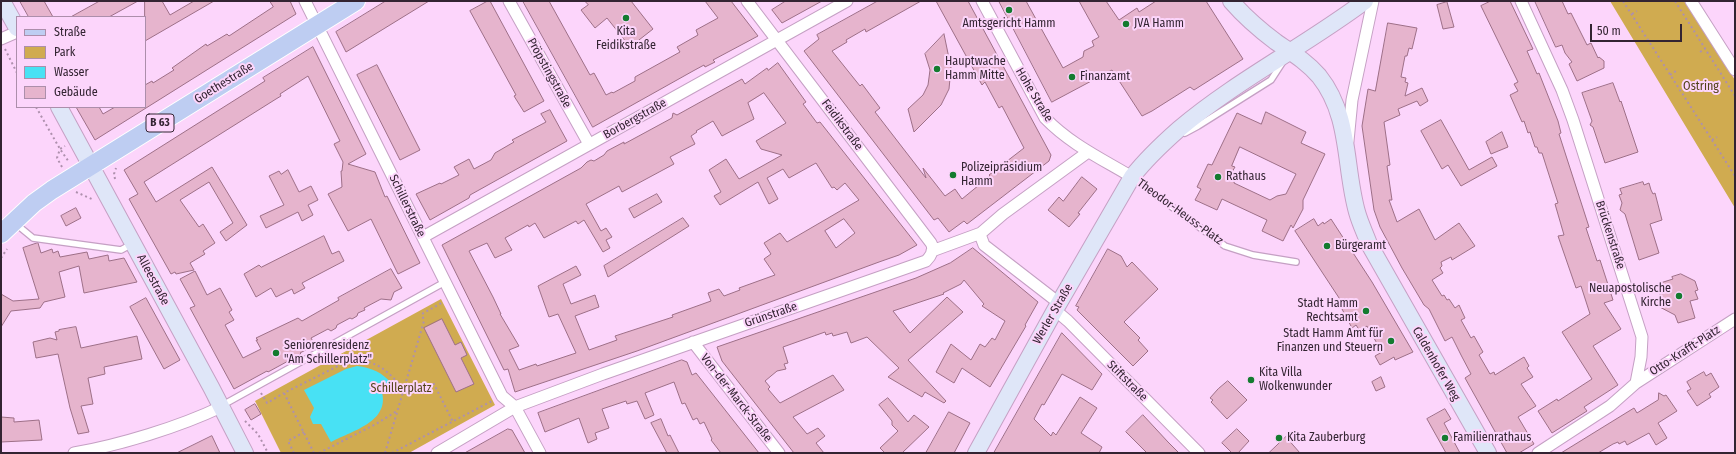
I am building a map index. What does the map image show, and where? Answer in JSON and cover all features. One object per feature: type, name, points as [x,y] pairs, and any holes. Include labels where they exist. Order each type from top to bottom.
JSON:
[{"type":"main road","points":[[2,1],[16,26]]},
{"type":"main road","name":"Goethestraße","points":[[92,165],[356,1]]},
{"type":"main road","points":[[1231,1],[1265,33],[1310,66],[1328,89],[1342,122],[1346,149]]},
{"type":"main road","name":"Theodor-Heuss-Platz","points":[[1132,177],[1142,163],[1163,143],[1221,95],[1366,1]]},
{"type":"main road","name":"Alleestraße","points":[[60,108],[92,165],[245,453]]},
{"type":"main road","name":"Caldenhofer Weg","points":[[1346,149],[1357,213],[1369,244],[1488,453]]},
{"type":"main road","name":"B 63","points":[[7,228],[52,190],[92,165]]},
{"type":"main road","name":"Werler Straße","points":[[976,453],[1057,307],[1132,177]]},
{"type":"street","name":"Schillerstraße","points":[[306,1],[502,396],[515,407]]},
{"type":"street","name":"Pröpstingstraße","points":[[509,1],[589,144]]},
{"type":"street","name":"Feidikstraße","points":[[747,1],[932,245],[932,251]]},
{"type":"street","name":"Borbergstraße","points":[[423,238],[847,1]]},
{"type":"street","name":"Hohe Straße","points":[[982,1],[1046,118],[1058,131],[1073,143],[1132,177]]},
{"type":"street","points":[[1346,149],[1352,100],[1373,1]]},
{"type":"street","name":"Brückenstraße","points":[[1521,1],[1542,44],[1570,113],[1642,337],[1641,357],[1636,383]]},
{"type":"street","points":[[1691,1],[1735,70]]},
{"type":"street","points":[[2,39],[16,32]]},
{"type":"street","name":"Grünstraße","points":[[436,453],[515,407],[693,342],[926,260],[930,257],[932,251],[981,233],[1003,214],[1088,152]]},
{"type":"street","points":[[981,233],[984,245],[1057,307]]},
{"type":"street","name":"Stiftstraße","points":[[1057,307],[1068,321],[1199,453]]},
{"type":"street","name":"Otto-Krafft-Platz","points":[[1636,383],[1735,319]]},
{"type":"street","name":"Von-der-Marck-Straße","points":[[693,342],[779,453]]},
{"type":"street","points":[[1538,453],[1610,406],[1636,383]]},
{"type":"street","points":[[74,453],[141,436],[201,416],[221,407]]},
{"type":"street","points":[[515,407],[540,453]]},
{"type":"lane","name":"Theodor-Heuss-Platz","points":[[1132,177],[1180,214],[1226,246],[1253,255],[1296,262]]},
{"type":"lane","points":[[7,228],[33,238],[121,250],[133,243]]},
{"type":"lane","points":[[221,407],[445,282]]},
{"type":"path","points":[[1624,1],[1735,176]]},
{"type":"path","points":[[1675,1],[1735,96]]},
{"type":"path","points":[[1632,14],[1637,11]]},
{"type":"path","points":[[2,39],[6,52],[16,71]]},
{"type":"path","points":[[1700,52],[1705,49]]},
{"type":"path","points":[[1670,75],[1676,71]]},
{"type":"path","points":[[37,108],[60,149]]},
{"type":"path","points":[[1712,140],[1717,136]]},
{"type":"path","points":[[112,153],[118,164],[114,174],[116,180]]},
{"type":"path","points":[[385,453],[424,321],[422,314],[453,297]]},
{"type":"path","points":[[258,387],[267,403],[352,359],[363,360],[381,366],[404,390]]},
{"type":"path","points":[[404,390],[434,384],[453,422]]},
{"type":"path","points":[[284,393],[314,453]]},
{"type":"path","points":[[392,453],[502,396]]},
{"type":"path","points":[[319,453],[398,411]]},
{"type":"path","points":[[294,453],[288,441],[304,432]]},
{"type":"green space","name":"Ostring","points":[[1610,1],[1684,1],[1735,80],[1735,208]]},
{"type":"green space","name":"Schillerplatz","points":[[441,299],[495,405],[409,453],[281,453],[255,401]]},
{"type":"water","points":[[357,366],[376,371],[392,384],[381,389],[383,400],[381,409],[376,417],[360,428],[331,442],[321,424],[313,424],[310,417],[314,408],[304,390],[346,369]]},
{"type":"building","points":[[20,1],[44,1],[52,16],[28,16]]},
{"type":"building","points":[[100,1],[138,1],[111,16],[73,16]]},
{"type":"building","points":[[145,1],[162,1],[170,15],[194,1],[214,1],[146,40]]},
{"type":"building","points":[[270,1],[290,1],[296,14],[95,140],[77,108],[100,108],[103,114],[113,108],[146,108],[146,84],[152,81],[153,83],[174,70],[172,68],[206,44],[207,46],[227,34],[229,36],[273,7]]},
{"type":"building","points":[[386,1],[429,1],[346,52],[336,32]]},
{"type":"building","points":[[490,1],[544,101],[524,112],[514,96],[516,95],[470,11]]},
{"type":"building","points":[[523,1],[549,1],[590,75],[594,73],[606,95],[612,92],[613,93],[635,81],[635,77],[680,52],[677,47],[698,35],[696,30],[718,18],[705,1],[731,1],[758,36],[713,60],[715,62],[705,67],[704,65],[593,127]]},
{"type":"building","name":"Kita Feidikstraße","points":[[585,1],[631,1],[653,29],[630,47],[607,18],[595,28],[581,10],[588,5]]},
{"type":"building","points":[[786,1],[822,1],[782,23],[772,10]]},
{"type":"building","points":[[878,1],[921,1],[866,32],[865,29],[846,40],[847,42],[832,51],[860,86],[862,84],[880,108],[875,112],[926,178],[923,168],[945,196],[955,189],[962,199],[990,176],[989,175],[1024,148],[1002,106],[999,108],[985,82],[982,85],[936,1],[968,1],[1051,155],[1049,161],[967,224],[964,221],[949,232],[938,218],[934,220],[804,51],[819,39],[817,35]]},
{"type":"building","points":[[999,1],[1026,1],[1063,68],[1083,57],[1084,51],[1094,46],[1092,41],[1099,37],[1079,1],[1106,1],[1119,20],[1137,8],[1139,12],[1156,1],[1206,1],[1243,59],[1194,90],[1190,87],[1142,116],[1112,70],[1052,102]]},
{"type":"building","points":[[1491,1],[1510,1],[1533,49],[1527,51],[1537,74],[1539,73],[1558,121],[1561,133],[1559,134],[1589,227],[1586,228],[1597,261],[1600,260],[1613,300],[1604,303],[1621,329],[1593,346],[1618,385],[1584,407],[1587,411],[1552,433],[1538,411],[1557,399],[1558,401],[1592,379],[1562,332],[1590,314],[1581,286],[1576,288],[1558,236],[1564,235],[1555,204],[1558,203],[1542,153],[1539,153],[1537,147],[1535,147],[1530,132],[1528,133],[1524,121],[1522,122],[1510,95],[1518,91],[1514,84],[1518,82],[1481,6]]},
{"type":"building","points":[[1535,1],[1562,1],[1568,14],[1571,13],[1587,45],[1591,43],[1598,58],[1599,57],[1604,61],[1604,68],[1577,81],[1569,64],[1572,62],[1565,53],[1562,45],[1556,47]]},
{"type":"building","points":[[1447,2],[1454,27],[1443,29],[1437,5]]},
{"type":"building","points":[[1388,23],[1417,28],[1412,49],[1409,48],[1407,56],[1405,56],[1401,77],[1406,78],[1405,82],[1408,83],[1405,96],[1422,88],[1428,101],[1420,106],[1417,101],[1398,109],[1400,115],[1384,122],[1390,165],[1387,166],[1392,200],[1389,200],[1397,222],[1419,209],[1435,240],[1459,223],[1475,246],[1452,260],[1451,257],[1441,262],[1442,266],[1440,268],[1443,273],[1432,280],[1442,296],[1444,295],[1447,300],[1449,299],[1455,308],[1459,305],[1465,318],[1461,320],[1471,338],[1474,336],[1483,352],[1479,355],[1490,374],[1494,372],[1495,375],[1524,357],[1529,366],[1527,368],[1533,377],[1521,384],[1536,406],[1518,417],[1534,444],[1519,453],[1507,453],[1465,378],[1471,374],[1452,337],[1445,341],[1429,309],[1424,305],[1402,268],[1380,227],[1374,210],[1362,126],[1368,89],[1375,91]]},
{"type":"building","points":[[944,34],[951,68],[949,89],[941,105],[914,132],[908,109],[923,95],[928,85],[930,70],[925,54]]},
{"type":"building","points":[[313,47],[366,154],[348,164],[375,172],[385,197],[387,196],[420,263],[398,274],[371,219],[348,231],[328,194],[342,187],[341,171],[343,162],[334,144],[340,141],[308,76],[280,94],[281,96],[144,182],[156,202],[212,167],[247,225],[226,241],[220,232],[233,223],[209,182],[180,200],[199,227],[203,224],[215,243],[203,251],[205,254],[190,263],[194,270],[176,274],[175,272],[171,274],[129,199],[138,194],[124,170],[265,81],[263,78]]},
{"type":"building","points":[[778,63],[806,102],[803,104],[817,123],[820,122],[917,245],[899,255],[637,351],[515,392],[508,369],[504,370],[442,245],[581,168],[587,162],[591,160],[594,161],[604,155],[607,151],[624,142],[624,144],[672,118],[673,113],[677,115],[742,79],[745,84],[767,68],[768,70]],"holes":[[[764,93],[786,123],[756,141],[761,149],[782,155],[739,179],[726,159],[709,170],[721,192],[714,196],[720,205],[758,182],[769,204],[778,199],[767,178],[783,169],[789,178],[816,163],[832,188],[834,187],[837,190],[845,183],[859,200],[787,242],[780,233],[764,243],[771,254],[764,259],[775,275],[739,288],[740,290],[724,296],[719,289],[708,293],[711,301],[672,315],[673,317],[615,336],[617,340],[589,350],[575,316],[599,307],[595,295],[571,304],[563,284],[581,275],[576,266],[538,286],[549,317],[558,314],[576,353],[537,366],[536,364],[519,370],[509,350],[519,346],[500,314],[493,297],[469,251],[487,243],[495,258],[512,250],[505,238],[528,225],[529,227],[535,223],[544,238],[576,221],[578,224],[584,220],[603,252],[610,248],[606,240],[612,237],[606,228],[601,231],[586,204],[619,186],[622,192],[674,164],[670,157],[695,144],[691,136],[697,132],[696,131],[713,121],[722,136],[754,119],[748,103]],[[844,219],[855,233],[836,248],[825,231]]]},
{"type":"building","points":[[377,65],[420,150],[400,160],[357,75]]},
{"type":"building","points":[[1613,83],[1620,102],[1621,101],[1638,152],[1605,163],[1593,127],[1590,125],[1592,121],[1582,93]]},
{"type":"building","points":[[550,110],[567,141],[470,195],[469,198],[430,220],[416,194],[459,175],[454,167],[469,159],[474,169],[491,160],[495,153],[514,142],[512,140],[546,122],[541,114]]},
{"type":"building","name":"Rathaus","points":[[1266,112],[1306,132],[1301,143],[1325,154],[1303,200],[1303,209],[1293,228],[1291,225],[1283,241],[1262,231],[1267,220],[1222,199],[1217,210],[1195,200],[1201,189],[1197,187],[1208,164],[1212,165],[1237,113],[1261,124]],"holes":[[[1240,147],[1296,174],[1286,194],[1277,196],[1270,200],[1234,183],[1235,178],[1232,172],[1235,167],[1232,166]]]},
{"type":"building","points":[[1441,120],[1469,170],[1492,157],[1497,166],[1461,186],[1448,165],[1442,169],[1421,131]]},
{"type":"building","points":[[1502,132],[1508,147],[1491,154],[1486,142]]},
{"type":"building","points":[[288,170],[299,192],[311,186],[318,200],[308,205],[313,215],[302,221],[298,212],[266,228],[260,216],[284,205],[269,176],[279,171],[281,174]]},
{"type":"building","points":[[1082,177],[1097,189],[1069,227],[1048,210],[1059,197],[1063,201]]},
{"type":"building","points":[[1643,182],[1644,185],[1649,183],[1653,194],[1655,193],[1662,220],[1650,224],[1659,253],[1639,260],[1625,214],[1620,210],[1622,203],[1619,195],[1622,194],[1620,189]]},
{"type":"building","points":[[657,194],[662,202],[634,218],[629,209]]},
{"type":"building","points":[[76,208],[81,218],[66,226],[61,216]]},
{"type":"building","points":[[683,218],[689,226],[608,277],[604,266]]},
{"type":"building","points":[[1314,219],[1318,226],[1331,219],[1372,282],[1413,352],[1395,360],[1394,357],[1380,365],[1375,356],[1382,352],[1367,326],[1360,331],[1356,325],[1352,328],[1342,309],[1345,307],[1295,231]]},
{"type":"building","points":[[324,236],[332,254],[339,251],[344,261],[302,283],[305,288],[294,294],[292,289],[276,297],[271,288],[256,297],[244,274],[259,265],[261,267]]},
{"type":"building","points":[[38,243],[41,253],[52,249],[53,253],[58,251],[60,257],[87,252],[89,259],[108,255],[109,261],[124,258],[137,282],[84,293],[79,266],[59,272],[65,297],[44,302],[40,308],[11,311],[1,327],[1,294],[13,301],[39,299],[23,248]]},
{"type":"building","points":[[973,248],[1038,302],[1025,325],[1026,326],[990,387],[962,368],[954,383],[936,372],[951,344],[971,360],[980,344],[985,347],[992,338],[995,340],[1005,321],[982,306],[984,304],[964,280],[961,284],[943,293],[944,294],[893,311],[910,333],[947,297],[963,312],[908,360],[946,401],[944,403],[925,392],[922,397],[888,377],[899,368],[867,337],[851,343],[847,332],[833,336],[832,333],[826,335],[825,332],[783,347],[788,363],[784,364],[786,369],[777,371],[765,381],[770,387],[768,389],[780,403],[833,375],[844,390],[793,417],[807,434],[818,428],[825,436],[816,443],[824,453],[794,453],[722,361],[717,347],[916,278],[950,263]]},
{"type":"building","points":[[1108,249],[1121,256],[1127,267],[1132,262],[1158,289],[1124,322],[1140,338],[1138,340],[1148,351],[1133,366],[1077,310],[1079,307],[1076,306]]},
{"type":"building","points":[[391,269],[402,288],[394,292],[391,300],[381,299],[364,308],[365,310],[358,313],[357,316],[352,319],[350,318],[337,325],[336,328],[331,331],[328,329],[311,338],[315,345],[268,372],[267,371],[234,389],[190,308],[195,306],[180,279],[195,271],[207,295],[220,288],[232,310],[229,312],[234,320],[225,325],[243,358],[261,349],[256,338],[298,318],[302,321],[339,300],[338,298]]},
{"type":"building","name":"Neuapostolische Kirche","points":[[1681,274],[1695,281],[1698,290],[1695,291],[1698,299],[1690,301],[1695,318],[1678,323],[1675,315],[1654,304],[1662,301],[1657,284],[1673,279],[1672,277]]},
{"type":"building","points":[[146,298],[180,360],[164,369],[130,307]]},
{"type":"building","points":[[442,319],[455,345],[461,342],[467,355],[461,358],[474,384],[456,392],[424,328]]},
{"type":"building","points":[[76,327],[81,348],[137,336],[142,359],[104,367],[105,374],[88,378],[93,404],[81,406],[89,432],[78,434],[70,408],[58,354],[36,358],[33,342],[50,338],[57,340],[55,332]]},
{"type":"building","points":[[1062,333],[1102,374],[1092,390],[1062,374],[1034,419],[1051,436],[1053,432],[1056,435],[1080,397],[1097,408],[1081,433],[1102,447],[1099,453],[994,453]]},
{"type":"building","points":[[682,360],[687,362],[692,375],[696,373],[759,453],[721,453],[711,440],[712,439],[704,422],[700,424],[697,418],[693,420],[685,403],[682,404],[674,382],[645,393],[654,415],[645,419],[637,401],[627,404],[626,401],[602,409],[609,428],[595,433],[597,439],[588,443],[579,418],[545,432],[538,413]]},
{"type":"building","points":[[1704,372],[1706,376],[1711,373],[1719,387],[1709,394],[1711,397],[1697,406],[1687,391],[1691,389],[1687,382]]},
{"type":"building","points":[[1381,377],[1385,387],[1376,391],[1372,382]]},
{"type":"building","points":[[1228,381],[1247,400],[1227,419],[1211,402],[1213,400],[1210,398]]},
{"type":"building","points":[[1659,393],[1664,396],[1666,395],[1677,411],[1658,423],[1667,438],[1656,445],[1649,433],[1627,445],[1625,441],[1619,444],[1618,442],[1598,453],[1561,453],[1634,408],[1637,413],[1658,400]]},
{"type":"building","points":[[888,398],[908,422],[914,415],[929,427],[902,453],[885,453],[880,448],[898,431],[892,425],[892,421],[879,405]]},
{"type":"building","points":[[255,404],[261,414],[251,420],[245,410]]},
{"type":"building","name":"Familienrathaus","points":[[1445,409],[1451,419],[1444,423],[1460,453],[1446,453],[1427,419]]},
{"type":"building","points":[[949,412],[970,423],[954,453],[926,453]]},
{"type":"building","points":[[1143,415],[1179,453],[1147,453],[1126,432]]},
{"type":"building","points":[[1,417],[14,418],[14,422],[39,420],[42,440],[1,442]]},
{"type":"building","points":[[661,419],[668,436],[670,435],[679,453],[667,453],[651,423]]},
{"type":"building","points":[[508,429],[512,430],[525,453],[465,453]]},
{"type":"building","points":[[1237,429],[1249,441],[1238,453],[1232,453],[1222,443]]},
{"type":"building","points":[[212,436],[220,453],[177,453]]},
{"type":"building","points":[[1286,437],[1300,453],[1269,453]]},
{"type":"place","name":"Amtsgericht Hamm","points":[[1009,10]]},
{"type":"place","name":"Kita Feidikstraße","points":[[626,18]]},
{"type":"place","name":"JVA Hamm","points":[[1126,24]]},
{"type":"place","name":"Hauptwache Hamm Mitte","points":[[937,69]]},
{"type":"place","name":"Finanzamt","points":[[1072,77]]},
{"type":"place","name":"Polizeipräsidium Hamm","points":[[953,175]]},
{"type":"place","name":"Rathaus","points":[[1218,177]]},
{"type":"place","name":"Bürgeramt","points":[[1327,246]]},
{"type":"place","name":"Neuapostolische Kirche","points":[[1679,296]]},
{"type":"place","name":"Stadt Hamm Rechtsamt","points":[[1366,311]]},
{"type":"place","name":"Stadt Hamm Amt für Finanzen und Steuern","points":[[1391,341]]},
{"type":"place","name":"Seniorenresidenz \"Am Schillerplatz\"","points":[[276,353]]},
{"type":"place","name":"Kita Villa Wolkenwunder","points":[[1251,380]]},
{"type":"place","name":"Kita Zauberburg","points":[[1279,438]]},
{"type":"place","name":"Familienrathaus","points":[[1445,438]]}]
